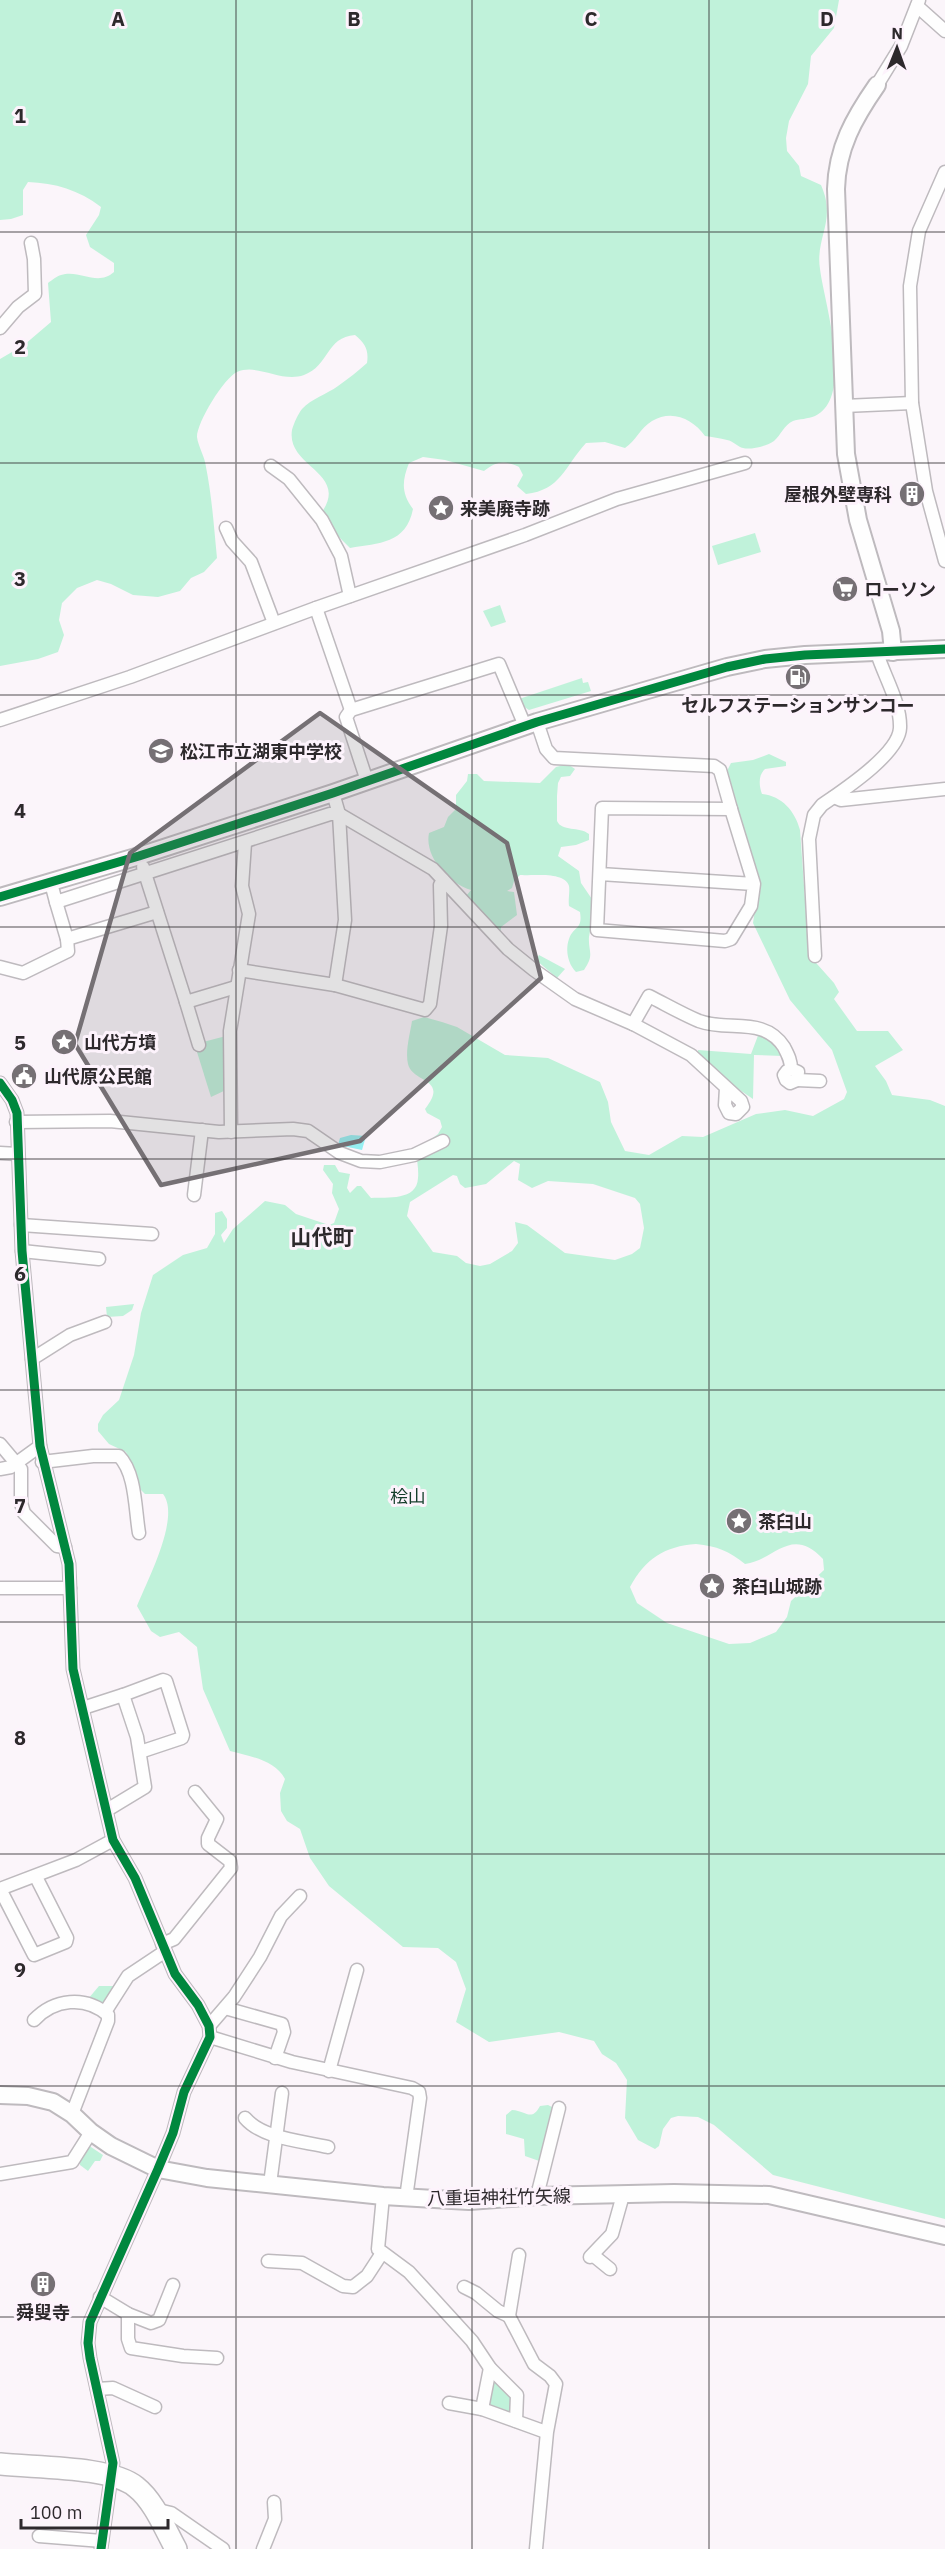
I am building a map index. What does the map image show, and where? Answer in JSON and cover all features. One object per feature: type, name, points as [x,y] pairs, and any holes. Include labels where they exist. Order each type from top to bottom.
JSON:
[{"type":"highway","points":[[0,2464],[113,2475],[137,2487],[153,2509],[176,2549]]},
{"type":"street","points":[[816,956],[810,888],[810,830],[814,815],[822,805],[889,752],[900,730],[885,652],[891,631],[851,490],[844,406],[836,169],[848,130],[901,46],[918,3],[945,31]]},
{"type":"street","points":[[945,172],[919,231],[910,286],[912,403],[926,491],[945,561]]},
{"type":"street","points":[[0,328],[18,307],[35,294],[34,259],[30,243]]},
{"type":"street","points":[[844,406],[912,403]]},
{"type":"street","points":[[0,720],[130,677],[274,623],[525,535],[617,499],[745,463]]},
{"type":"street","points":[[271,466],[289,479],[322,520],[341,556],[350,596]]},
{"type":"street","points":[[226,528],[232,541],[251,562],[274,623]]},
{"type":"street","points":[[316,608],[351,711]]},
{"type":"street","points":[[0,897],[139,856],[333,793],[531,724],[727,667],[765,659],[806,655],[945,649]]},
{"type":"street","points":[[367,780],[346,717],[351,711],[499,664],[531,724],[554,758],[714,766],[720,770],[753,884],[751,906],[731,939],[725,941],[597,930],[602,808],[730,809]]},
{"type":"street","points":[[834,796],[841,800],[945,789]]},
{"type":"street","points":[[333,793],[339,814],[345,920],[335,985]]},
{"type":"street","points":[[56,902],[330,814],[339,814],[433,869],[508,949],[534,970],[575,999],[633,1024],[692,1055],[726,1088]]},
{"type":"street","points":[[231,1132],[230,1049],[236,987],[249,914],[243,886],[245,843]]},
{"type":"street","points":[[139,856],[199,1045]]},
{"type":"street","points":[[600,874],[753,884]]},
{"type":"street","points":[[239,970],[335,985],[424,1010],[430,1004],[441,926],[440,885],[443,880]]},
{"type":"street","points":[[0,967],[23,973],[68,951],[67,939],[51,883]]},
{"type":"street","points":[[67,939],[157,912]]},
{"type":"street","points":[[186,1002],[236,987]]},
{"type":"street","points":[[633,1024],[649,996],[699,1021],[760,1027],[781,1044],[789,1056],[794,1075],[820,1081]]},
{"type":"street","points":[[0,1083],[14,1104],[16,1122],[22,1251],[42,1462],[65,1547],[70,1588],[71,1654],[112,1840],[135,1878],[175,1974],[198,2005],[209,2032],[275,2058],[412,2088],[419,2092],[406,2198]]},
{"type":"street","points":[[16,1122],[110,1121],[231,1132],[293,1129],[308,1131],[340,1154],[361,1161],[380,1162],[414,1155],[443,1141]]},
{"type":"street","points":[[194,1195],[202,1130]]},
{"type":"street","points":[[0,1153],[18,1154]]},
{"type":"street","points":[[21,1225],[152,1234]]},
{"type":"street","points":[[22,1251],[99,1259]]},
{"type":"street","points":[[32,1359],[70,1335],[105,1322]]},
{"type":"street","points":[[0,1444],[17,1463],[21,1473],[21,1503],[24,1513],[57,1546],[65,1547]]},
{"type":"street","points":[[0,1469],[17,1463],[40,1446]]},
{"type":"street","points":[[42,1462],[93,1456],[118,1456],[125,1462],[130,1480],[139,1533]]},
{"type":"street","points":[[0,1588],[70,1588]]},
{"type":"street","points":[[83,1708],[163,1680],[166,1681],[182,1738],[140,1752]]},
{"type":"street","points":[[107,1810],[145,1787],[140,1752],[123,1695]]},
{"type":"street","points":[[105,2012],[128,1976],[174,1939],[231,1868],[230,1861],[208,1844],[217,1818],[195,1792]]},
{"type":"street","points":[[36,1877],[67,1938],[66,1942],[34,1955],[0,1889],[76,1860],[112,1840]]},
{"type":"street","points":[[39,2536],[102,2545],[113,2463],[88,2343],[90,2322],[173,2133],[184,2092],[209,2032],[244,1984],[281,1916],[300,1896]]},
{"type":"street","points":[[329,2071],[357,1970]]},
{"type":"street","points":[[34,2020],[51,2006],[68,2001],[84,2003],[108,2015],[108,2021],[72,2114]]},
{"type":"street","points":[[225,2008],[282,2024],[284,2032],[275,2058]]},
{"type":"street","points":[[270,2184],[282,2093]]},
{"type":"street","name":"八重垣神社竹矢線","points":[[0,2095],[42,2098],[72,2114],[91,2132],[111,2146],[158,2169],[207,2178],[382,2196],[469,2201],[537,2196],[703,2193],[769,2195],[945,2236]]},
{"type":"street","points":[[537,2196],[559,2108]]},
{"type":"street","points":[[245,2118],[255,2126],[276,2135],[328,2147]]},
{"type":"street","points":[[0,2174],[72,2162],[91,2132]]},
{"type":"street","points":[[610,2269],[592,2257],[612,2234],[623,2195]]},
{"type":"street","points":[[382,2196],[378,2246],[382,2253],[400,2264],[420,2284],[472,2342],[490,2368],[516,2395],[516,2421]]},
{"type":"street","points":[[268,2261],[302,2263],[343,2286],[352,2287],[367,2276],[382,2253]]},
{"type":"street","points":[[519,2255],[509,2316],[534,2364],[550,2376],[556,2384],[547,2432],[536,2549]]},
{"type":"street","points":[[100,2297],[128,2314],[151,2323],[159,2320],[173,2285]]},
{"type":"street","points":[[464,2287],[509,2316]]},
{"type":"street","points":[[128,2314],[128,2339],[131,2348],[183,2356],[217,2358]]},
{"type":"street","points":[[482,2409],[490,2368]]},
{"type":"street","points":[[97,2389],[113,2388],[155,2407]]},
{"type":"street","points":[[449,2403],[482,2409],[543,2431]]},
{"type":"street","points":[[263,2549],[275,2519],[274,2502]]},
{"type":"street","points":[[153,2509],[171,2514],[223,2549]]},
{"type":"highlighted area","points":[[320,713],[507,843],[541,978],[360,1141],[161,1185],[75,1044],[130,853]]},
{"type":"green space","points":[[0,0],[839,0],[834,28],[811,56],[808,84],[789,121],[786,138],[787,151],[799,166],[801,176],[821,185],[827,209],[819,258],[831,325],[835,370],[833,390],[827,406],[815,416],[790,423],[771,443],[750,448],[705,436],[694,425],[682,418],[667,416],[660,418],[648,424],[625,448],[605,442],[586,443],[555,482],[538,492],[526,494],[517,486],[523,475],[519,467],[514,465],[501,463],[484,471],[445,460],[423,457],[409,463],[405,476],[406,498],[413,509],[404,529],[390,540],[350,548],[327,525],[322,512],[328,499],[328,488],[323,478],[298,453],[293,443],[292,430],[299,413],[306,405],[338,386],[367,363],[366,347],[355,335],[346,337],[333,346],[312,371],[304,375],[287,377],[253,370],[237,372],[225,383],[212,401],[201,421],[197,437],[208,478],[217,558],[204,572],[191,578],[180,591],[158,597],[133,595],[97,580],[77,588],[62,603],[59,620],[64,635],[58,652],[38,659],[0,666],[0,359],[24,345],[51,322],[48,283],[58,276],[68,274],[95,278],[108,276],[114,272],[114,263],[90,247],[86,235],[99,215],[101,207],[75,192],[48,184],[28,182],[23,190],[23,215],[0,220]]},
{"type":"green space","points":[[755,533],[761,552],[718,565],[712,546]]},
{"type":"green space","points":[[500,605],[506,622],[491,627],[483,611]]},
{"type":"green space","points":[[582,678],[583,683],[588,682],[591,691],[529,710],[519,699]]},
{"type":"green space","name":"桧山","points":[[769,754],[786,762],[786,766],[765,769],[760,777],[760,784],[762,794],[776,798],[787,806],[800,830],[809,955],[834,983],[839,992],[834,999],[857,1031],[888,1031],[903,1050],[875,1066],[886,1081],[892,1095],[930,1100],[945,1106],[945,2219],[773,2175],[714,2125],[698,2117],[671,2118],[663,2129],[659,2146],[655,2149],[638,2140],[625,2118],[627,2080],[616,2063],[602,2054],[594,2041],[559,2032],[489,2042],[456,2022],[466,1989],[456,1962],[438,1948],[403,1947],[329,1886],[310,1858],[300,1829],[287,1821],[281,1811],[280,1793],[285,1779],[281,1773],[268,1763],[230,1751],[203,1689],[197,1647],[179,1632],[160,1637],[151,1631],[137,1606],[165,1533],[168,1518],[167,1504],[163,1494],[145,1494],[136,1485],[126,1452],[109,1444],[98,1431],[98,1424],[103,1415],[119,1400],[134,1355],[141,1313],[153,1275],[183,1255],[207,1248],[215,1234],[215,1213],[222,1211],[227,1219],[227,1228],[221,1235],[224,1243],[233,1229],[265,1201],[285,1205],[296,1214],[329,1225],[334,1223],[339,1209],[332,1193],[333,1184],[323,1170],[324,1165],[335,1165],[339,1172],[350,1174],[347,1188],[350,1193],[357,1186],[361,1186],[371,1198],[400,1196],[412,1191],[418,1178],[417,1150],[438,1134],[442,1127],[440,1120],[427,1113],[425,1109],[432,1099],[432,1086],[416,1075],[408,1064],[407,1048],[412,1021],[424,1017],[442,1022],[457,1027],[505,1055],[548,1058],[600,1082],[608,1102],[611,1122],[625,1151],[649,1155],[682,1136],[703,1137],[756,1114],[785,1110],[813,1116],[844,1099],[847,1092],[832,1050],[790,1000],[753,923],[759,882],[727,771],[731,763],[753,760]],"holes":[[[514,1161],[520,1164],[518,1180],[532,1188],[548,1181],[593,1184],[635,1198],[640,1204],[644,1228],[640,1248],[632,1254],[615,1260],[565,1253],[527,1225],[515,1222],[518,1243],[512,1251],[490,1264],[480,1266],[466,1263],[457,1256],[433,1252],[407,1216],[410,1202],[453,1175],[457,1176],[460,1184],[465,1188],[486,1184]],[[696,1544],[722,1550],[745,1564],[783,1547],[802,1545],[812,1549],[823,1559],[824,1570],[791,1601],[787,1617],[776,1632],[750,1643],[729,1644],[667,1623],[637,1603],[630,1587],[642,1569],[657,1556],[665,1551]]]},
{"type":"green space","points":[[564,765],[575,769],[570,776],[561,777],[558,783],[557,821],[563,827],[589,834],[589,840],[561,847],[558,856],[579,871],[581,883],[594,902],[589,937],[589,960],[584,970],[576,972],[569,961],[567,948],[571,935],[579,925],[581,918],[580,912],[569,906],[569,886],[566,881],[555,876],[520,875],[514,881],[512,888],[507,891],[514,892],[517,915],[501,927],[501,934],[466,896],[471,890],[454,882],[440,868],[434,860],[428,842],[429,833],[444,827],[448,817],[456,809],[456,795],[467,781],[468,774],[477,774],[484,781],[540,783],[556,767]]},
{"type":"green space","points":[[539,955],[565,969],[557,978],[536,960]]},
{"type":"green space","points":[[759,1033],[771,1039],[783,1056],[754,1055],[753,1099],[728,1082],[698,1055],[698,1050],[751,1054]]},
{"type":"green space","points":[[226,1036],[226,1090],[211,1097],[197,1052],[203,1042]]},
{"type":"green space","points":[[134,1304],[132,1310],[123,1316],[107,1317],[106,1307]]},
{"type":"green space","points":[[99,1986],[117,1986],[105,2004],[99,2006],[88,1999]]},
{"type":"green space","points":[[548,2105],[554,2108],[542,2162],[525,2156],[524,2139],[506,2134],[506,2115],[512,2110],[531,2115],[540,2106]]},
{"type":"green space","points":[[88,2145],[103,2155],[100,2161],[95,2161],[88,2171],[80,2165],[80,2157]]},
{"type":"green space","points":[[495,2377],[512,2400],[508,2415],[487,2408],[490,2380]]},
{"type":"water","points":[[351,1135],[366,1136],[362,1150],[338,1145],[340,1138]]},
{"type":"cycle path","points":[[0,897],[139,856],[333,793],[537,722],[727,667],[765,659],[805,655],[945,649]]},
{"type":"cycle path","points":[[0,1083],[12,1100],[17,1113],[22,1251],[40,1446],[69,1564],[73,1669],[113,1840],[135,1878],[175,1974],[198,2005],[209,2026],[210,2037],[184,2092],[173,2133],[158,2169],[90,2322],[88,2343],[90,2358],[113,2463],[101,2549]]},
{"type":"place","name":"屋根外壁専科","points":[[912,494]]},
{"type":"place","name":"来美廃寺跡","points":[[441,508]]},
{"type":"place","name":"ローソン","points":[[845,589]]},
{"type":"place","name":"セルフステーションサンコー","points":[[798,677]]},
{"type":"place","name":"松江市立湖東中学校","points":[[161,751]]},
{"type":"place","name":"山代方墳","points":[[64,1042]]},
{"type":"place","name":"山代原公民館","points":[[24,1076]]},
{"type":"place","name":"茶臼山","points":[[739,1521]]},
{"type":"place","name":"茶臼山城跡","points":[[712,1586]]},
{"type":"place","name":"舜叟寺","points":[[43,2284]]},
{"type":"district","name":"山代町","points":[[322,1237]]}]
